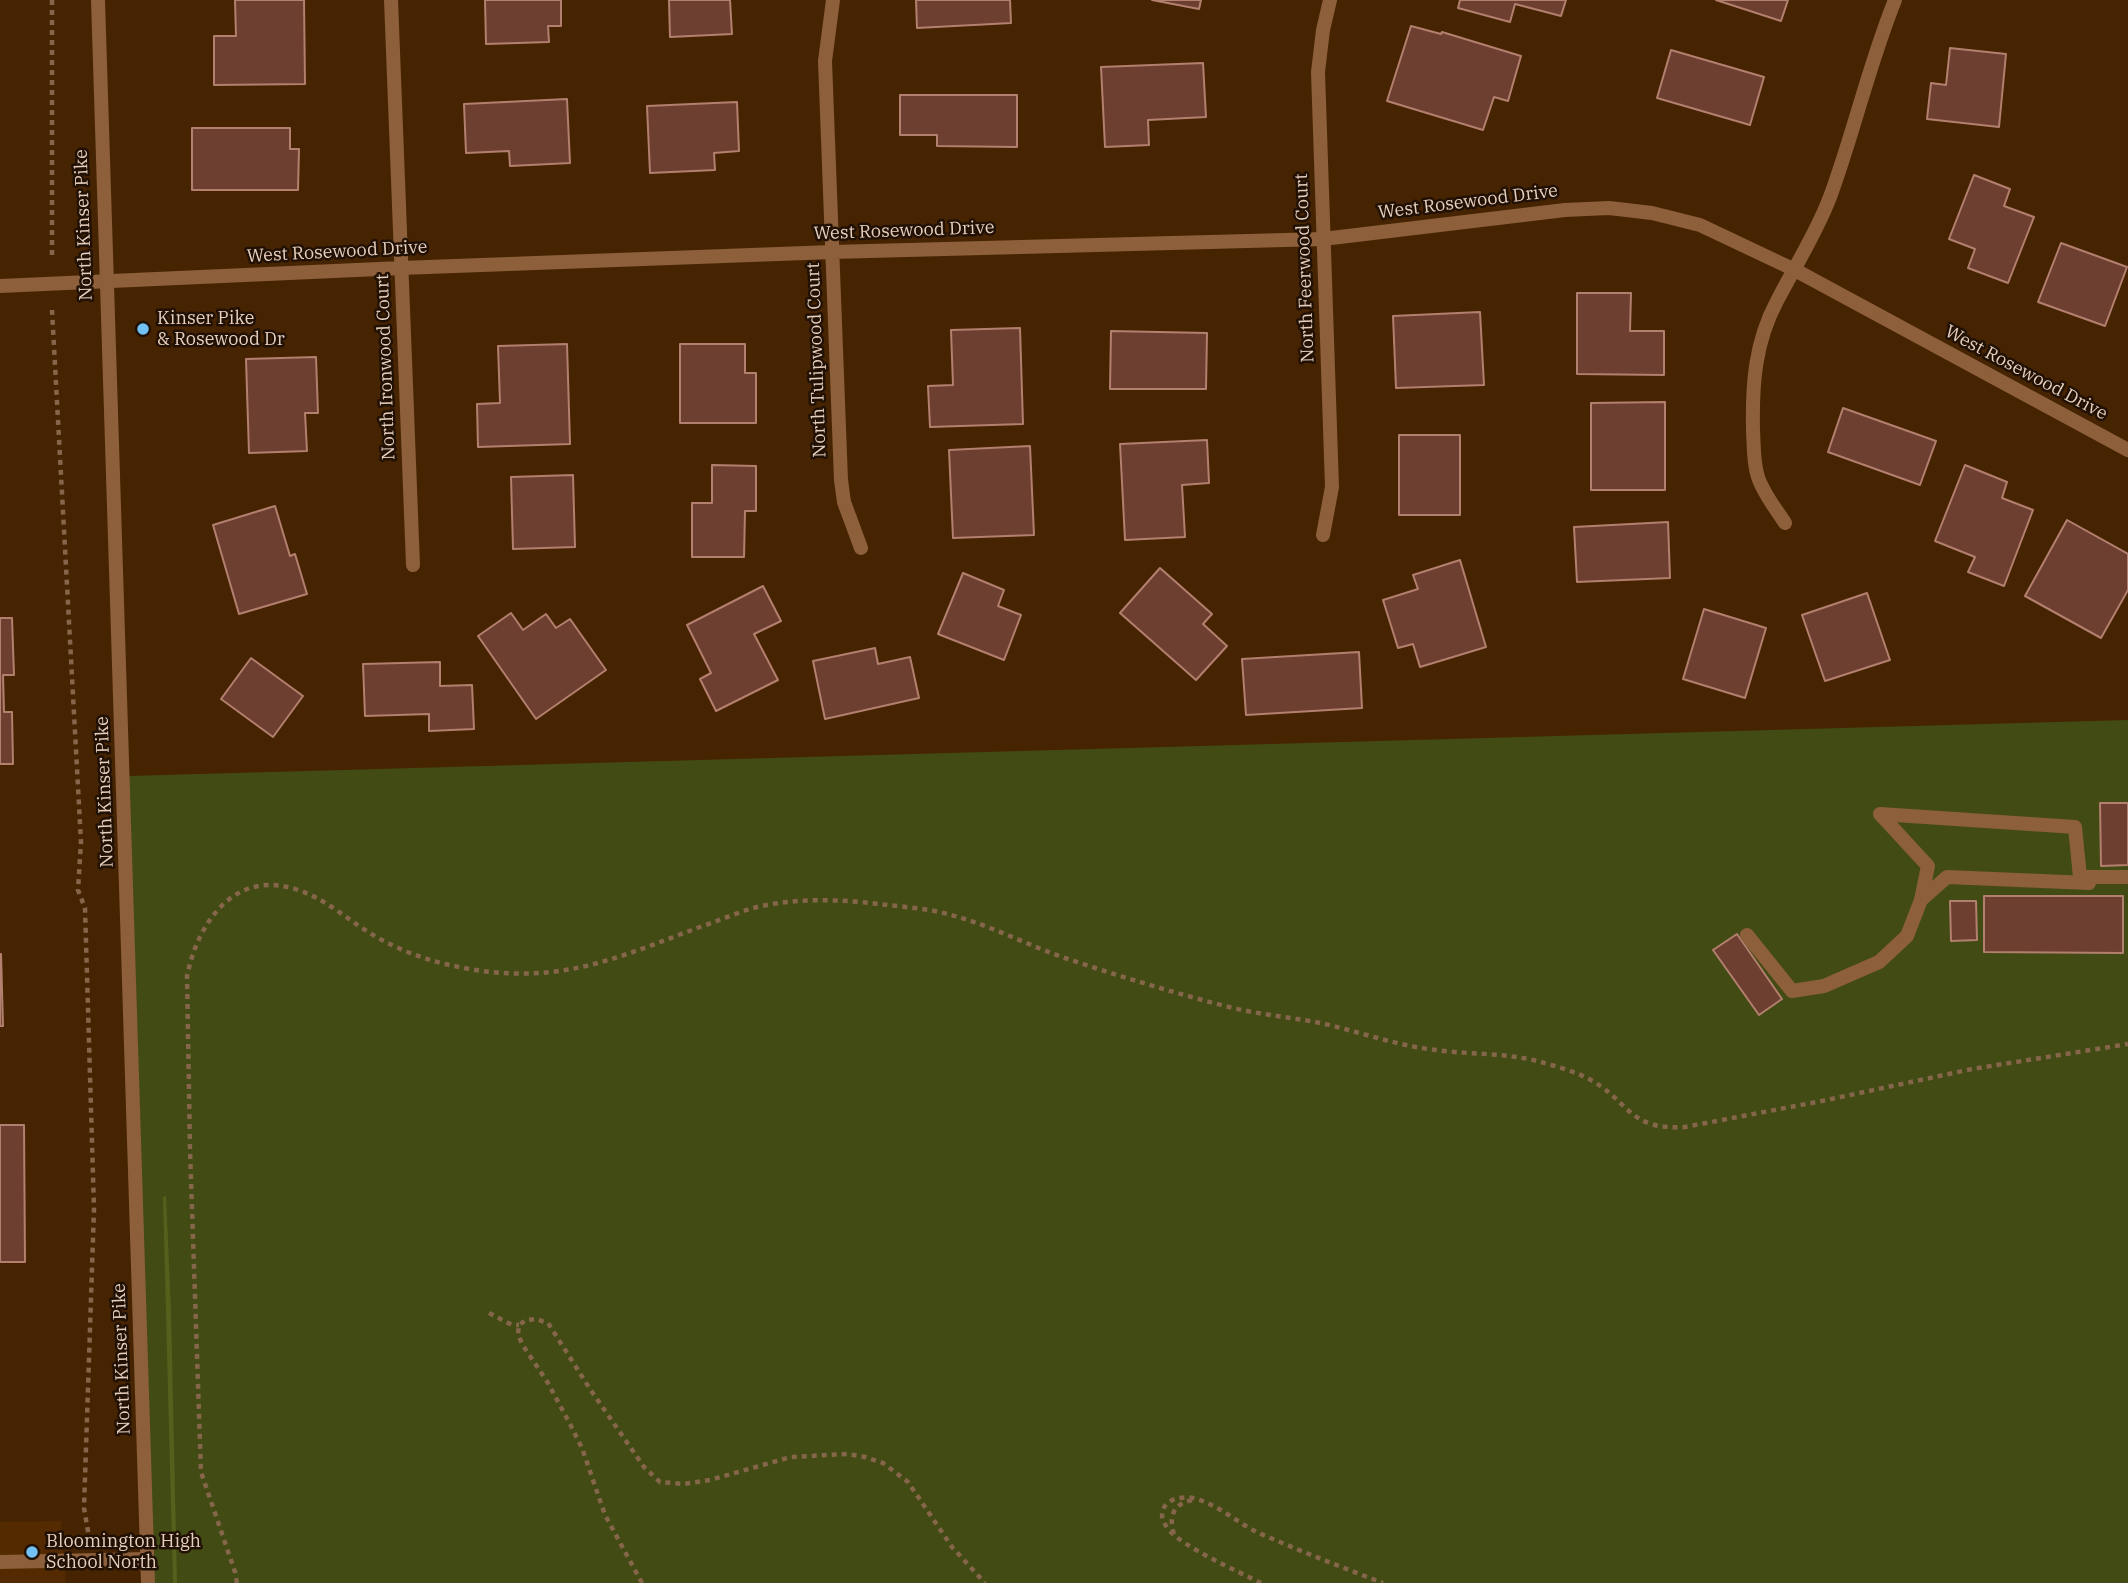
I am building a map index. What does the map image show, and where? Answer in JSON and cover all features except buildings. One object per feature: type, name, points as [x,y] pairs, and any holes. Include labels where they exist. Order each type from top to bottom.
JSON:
[{"type":"street","name":"North Kinser Pike","points":[[98,0],[148,1583]]},
{"type":"street","name":"North Ironwood Court","points":[[391,0],[413,565]]},
{"type":"street","name":"North Tulipwood Court","points":[[833,0],[825,61],[841,480],[844,502],[861,548]]},
{"type":"street","name":"North Feerwood Court","points":[[1322,535],[1332,487],[1318,72],[1330,0]]},
{"type":"street","points":[[1785,523],[1758,479],[1754,456],[1753,388],[1762,335],[1777,301],[1820,223],[1846,155],[1881,36],[1895,0]]},
{"type":"street","name":"West Rosewood Drive","points":[[0,286],[832,252],[1324,239],[1565,210],[1609,208],[1652,213],[1700,226],[1796,270],[2128,450]]},
{"type":"street","points":[[1747,935],[1792,991],[1824,986],[1878,962],[1907,936],[1920,900],[1927,866],[1880,814],[2075,827],[2080,877],[2128,877]]},
{"type":"street","points":[[1920,900],[1947,877],[2128,885]]},
{"type":"street","points":[[0,1562],[147,1559]]},
{"type":"path","points":[[52,0],[54,344],[81,842],[78,890],[85,908],[94,1209],[84,1508],[92,1560]]},
{"type":"path","points":[[236,1583],[214,1504],[201,1472],[187,976],[191,956],[205,926],[222,904],[249,888],[295,888],[312,895],[383,941],[434,961],[491,972],[534,974],[603,963],[755,908],[803,901],[873,903],[949,914],[1060,956],[1233,1008],[1323,1024],[1426,1049],[1539,1062],[1586,1077],[1608,1092],[1626,1111],[1646,1123],[1666,1128],[1685,1127],[1822,1101],[1972,1069],[2128,1044]]},
{"type":"path","points":[[489,1313],[512,1325],[536,1319],[548,1323],[644,1467],[660,1482],[684,1484],[791,1458],[847,1454],[865,1457],[883,1463],[908,1482],[952,1546],[985,1583]]},
{"type":"path","points":[[519,1325],[518,1334],[522,1344],[548,1383],[570,1424],[605,1515],[642,1583]]},
{"type":"path","points":[[1261,1583],[1174,1535],[1163,1519],[1163,1508],[1169,1500],[1177,1497],[1197,1500],[1256,1531],[1382,1583]]},
{"type":"path","points":[[1174,1535],[1171,1525],[1175,1508],[1197,1500]]},
{"type":"shaded area","name":"Bloomington High School North","points":[[61,1521],[66,1583],[0,1583],[0,1522]]},
{"type":"green space","points":[[2128,720],[2128,1583],[149,1583],[128,776]]},
{"type":"green space","points":[[166,1196],[177,1583],[173,1583],[163,1197]]},
{"type":"place","name":"Kinser Pike & Rosewood Dr","points":[[143,329]]},
{"type":"place","name":"Bloomington High School North","points":[[32,1552]]}]
